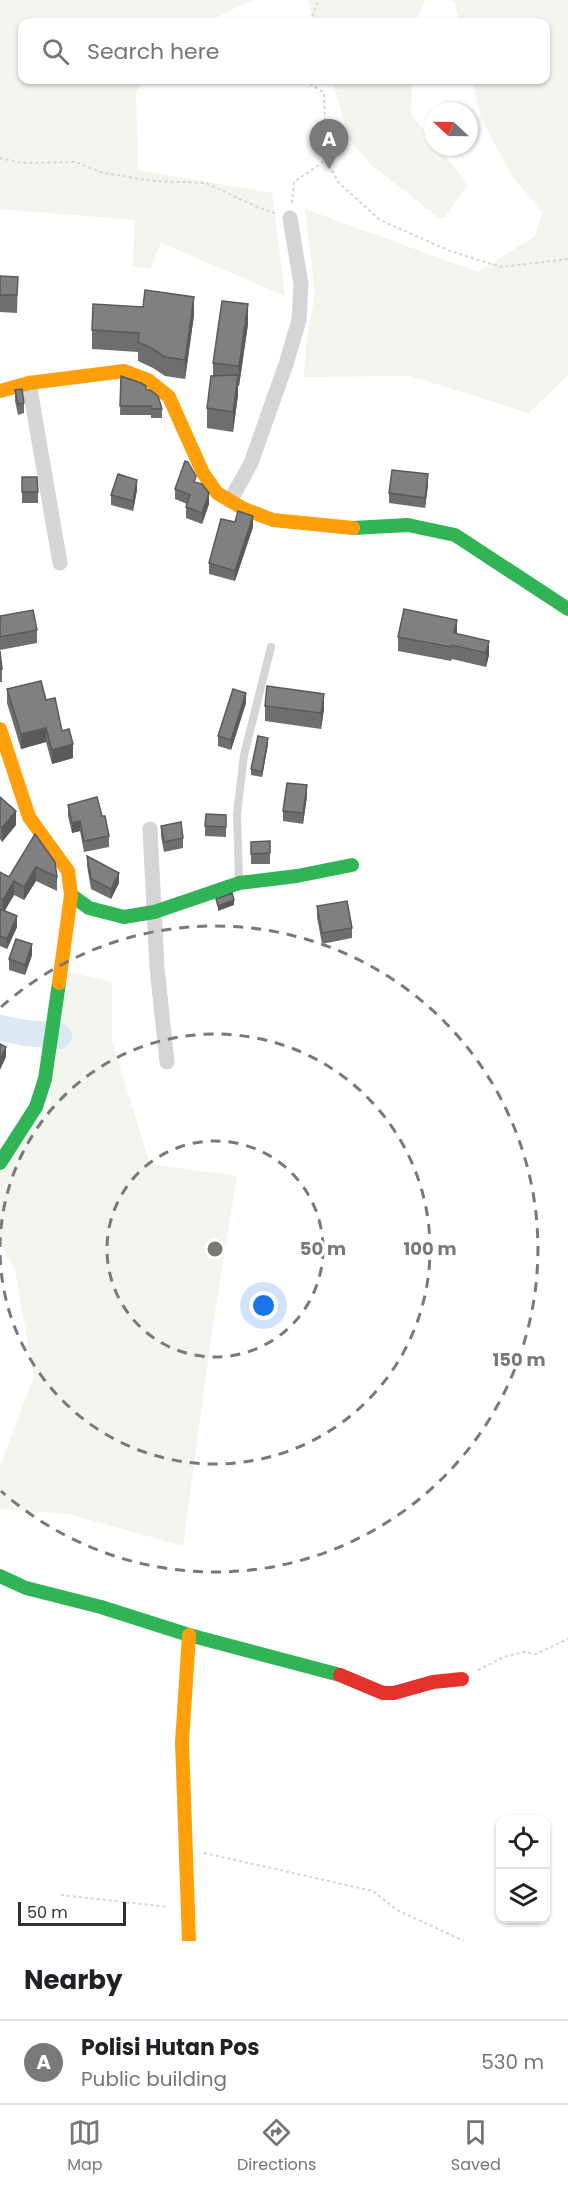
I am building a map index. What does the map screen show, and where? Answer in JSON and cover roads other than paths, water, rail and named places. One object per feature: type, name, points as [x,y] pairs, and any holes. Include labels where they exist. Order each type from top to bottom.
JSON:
[{"type":"street","points":[[230,501],[251,463],[299,320],[301,284],[290,218]]},
{"type":"street","points":[[0,391],[29,383],[124,370],[148,380],[169,397],[204,473],[217,493],[244,509],[273,520],[344,529],[408,525],[455,535],[568,609]]},
{"type":"street","points":[[29,383],[60,562]]},
{"type":"street","points":[[0,729],[4,757],[29,817],[68,871],[71,895],[45,1078],[36,1107],[0,1163]]},
{"type":"street","points":[[150,829],[157,968],[167,1062]]},
{"type":"street","points":[[71,895],[89,908],[124,917],[154,912],[239,883],[297,876],[352,865]]},
{"type":"street","points":[[0,1576],[26,1588],[101,1607],[189,1635],[341,1675],[383,1693],[394,1693],[433,1682],[462,1679]]},
{"type":"street","points":[[189,1635],[182,1742],[189,1941]]},
{"type":"lane","points":[[239,883],[237,814],[244,755],[271,647]]},
{"type":"waterway","points":[[0,1028],[59,1036]]},
{"type":"place","name":"Polisi Hutan Pos","points":[[329,169]]}]
